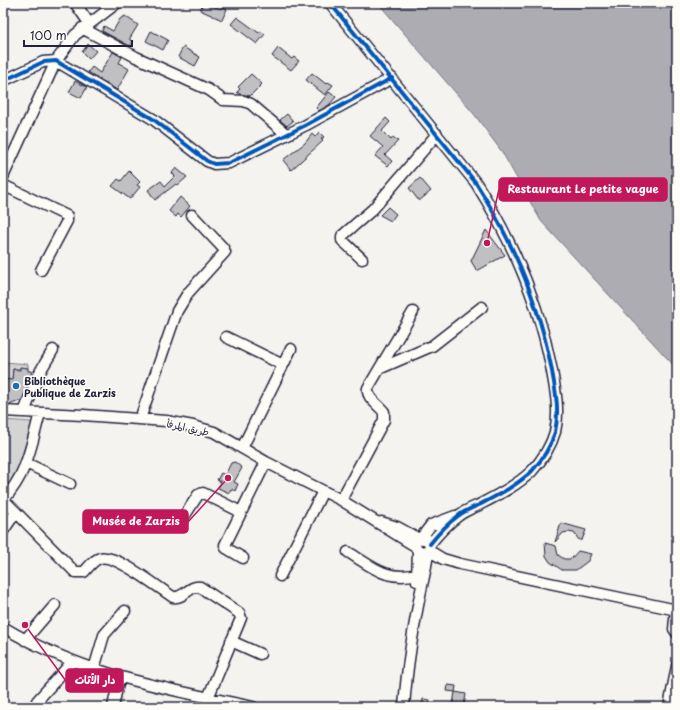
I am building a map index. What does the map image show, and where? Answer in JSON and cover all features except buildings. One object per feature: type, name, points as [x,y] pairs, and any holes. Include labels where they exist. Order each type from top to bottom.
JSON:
[{"type":"street","points":[[75,3],[86,26],[136,57],[209,90],[223,100],[244,101],[251,104],[286,134]]},
{"type":"street","points":[[4,174],[56,61],[86,26],[117,3]]},
{"type":"street","points":[[330,3],[476,183],[494,212],[526,278],[546,339],[556,393],[557,407],[554,433],[543,457],[521,481],[504,493],[459,515],[417,528],[397,527],[375,521]]},
{"type":"street","points":[[3,81],[43,62],[56,61],[153,119],[214,164],[229,163],[392,78]]},
{"type":"street","points":[[362,259],[342,240],[342,236],[373,209],[437,134]]},
{"type":"street","points":[[3,185],[67,216],[67,222],[41,270]]},
{"type":"street","points":[[140,419],[177,311],[188,293],[225,252],[224,248],[192,215]]},
{"type":"street","points":[[380,368],[432,346],[482,307]]},
{"type":"street","points":[[340,500],[384,420],[384,412],[371,398],[367,391],[413,312]]},
{"type":"street","points":[[226,337],[283,365]]},
{"type":"street","points":[[242,448],[291,349]]},
{"type":"street","points":[[24,412],[41,370],[53,350]]},
{"type":"street","name":"طريق المرفأ","points":[[3,411],[140,419],[193,426],[214,432],[266,462],[340,500],[375,521]]},
{"type":"street","points":[[40,413],[26,463],[19,481],[3,500],[75,572],[84,572],[97,559],[105,557],[124,566],[173,597],[180,597],[197,586],[234,608],[240,615],[208,698]]},
{"type":"street","points":[[243,558],[226,548],[225,545],[266,462]]},
{"type":"street","points":[[26,463],[70,484]]},
{"type":"street","points":[[280,576],[323,491]]},
{"type":"street","points":[[180,523],[198,495],[203,493],[241,512]]},
{"type":"street","points":[[3,531],[16,512]]},
{"type":"street","points":[[404,707],[406,676],[418,598],[423,581],[424,545],[459,515]]},
{"type":"street","points":[[375,521],[394,535],[424,545],[479,567],[676,620]]},
{"type":"street","points":[[418,598],[418,574],[426,529],[435,523]]},
{"type":"street","points":[[397,527],[424,545]]},
{"type":"street","points":[[348,552],[382,573],[393,577],[418,574]]},
{"type":"street","points":[[25,640],[55,605]]},
{"type":"street","points":[[94,669],[104,635],[125,611]]},
{"type":"street","points":[[3,627],[25,640],[72,662],[119,678],[253,707]]},
{"type":"street","points":[[231,641],[260,654]]},
{"type":"street","points":[[37,701],[72,662]]},
{"type":"street","points":[[669,707],[677,666]]},
{"type":"street","points":[[113,707],[119,678]]},
{"type":"shaded area","points":[[378,3],[677,3],[677,369],[541,221],[502,152],[474,114]]},
{"type":"shaded area","points":[[4,362],[28,364],[28,368],[13,369],[12,380],[3,379]]},
{"type":"shaded area","points":[[3,420],[32,422],[15,480],[3,493]]},
{"type":"cycle path","points":[[330,3],[476,183],[501,226],[522,271],[539,318],[553,374],[557,416],[555,432],[546,453],[532,471],[526,476],[493,498],[460,514],[446,526],[430,544]]},
{"type":"cycle path","points":[[3,81],[43,62],[56,61],[153,119],[207,161],[214,164],[229,163],[306,125],[392,78]]},
{"type":"place","name":"Restaurant Le petite vague","points":[[487,243]]},
{"type":"place","name":"Bibliothèque Publique de Zarzis","points":[[16,386]]},
{"type":"place","name":"Musée de Zarzis","points":[[228,478]]},
{"type":"place","name":"دار الأثاث","points":[[25,625]]}]
